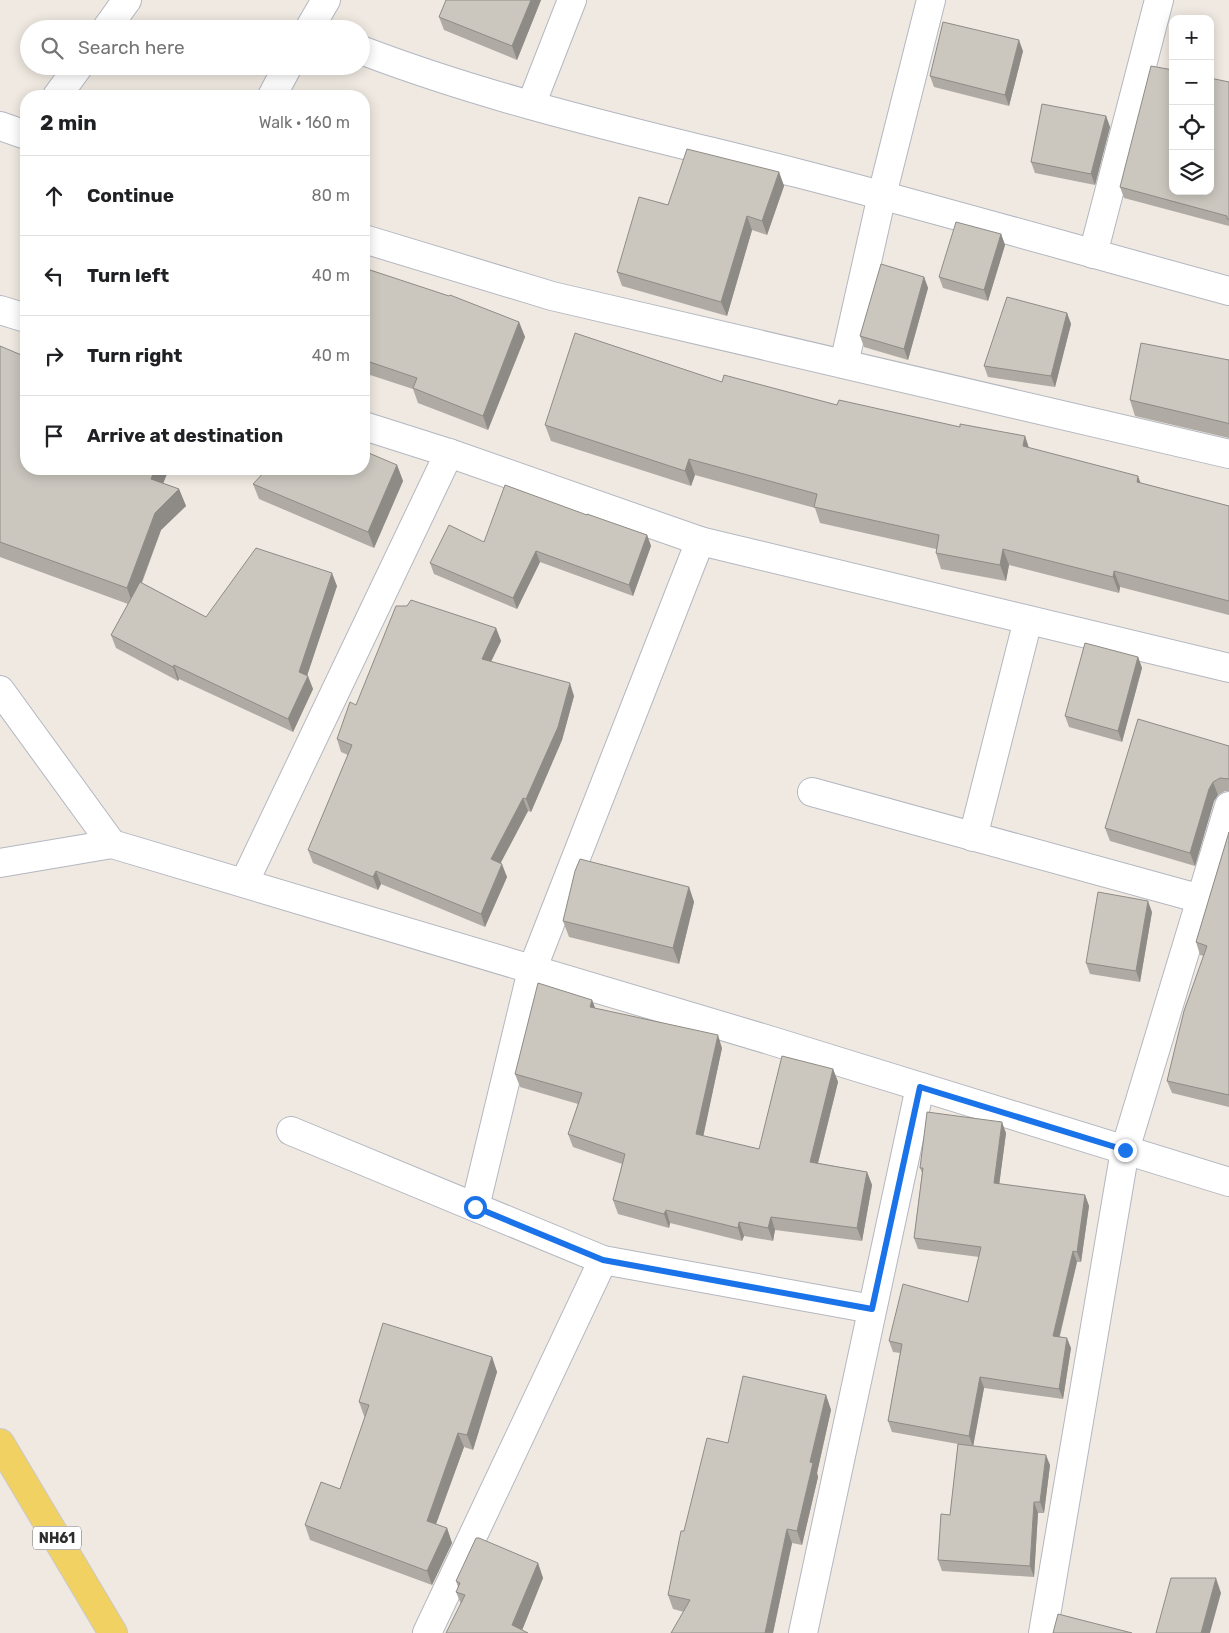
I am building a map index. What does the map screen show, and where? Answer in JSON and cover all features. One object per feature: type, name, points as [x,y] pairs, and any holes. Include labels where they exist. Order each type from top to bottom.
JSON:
[{"type":"main road","name":"NH61","points":[[0,1443],[113,1633]]},
{"type":"street","points":[[113,20],[127,0]]},
{"type":"street","points":[[314,20],[326,0]]},
{"type":"street","points":[[531,105],[572,0]]},
{"type":"street","points":[[844,364],[882,195],[932,0]]},
{"type":"street","points":[[1093,254],[1159,0]]},
{"type":"street","points":[[370,54],[407,68],[563,114],[882,195],[1229,291]]},
{"type":"street","points":[[61,90],[72,75]]},
{"type":"street","points":[[275,90],[283,75]]},
{"type":"street","points":[[0,126],[20,133]]},
{"type":"street","points":[[370,241],[552,296],[1229,454]]},
{"type":"street","points":[[0,310],[20,316]]},
{"type":"street","points":[[370,428],[449,453],[700,541],[1229,668]]},
{"type":"street","points":[[244,883],[449,453]]},
{"type":"street","points":[[475,1207],[532,970],[700,541]]},
{"type":"street","points":[[973,837],[1028,620]]},
{"type":"street","points":[[0,690],[112,844]]},
{"type":"street","points":[[812,792],[1201,899]]},
{"type":"street","points":[[1043,1633],[1125,1150],[1229,806]]},
{"type":"street","points":[[0,864],[112,844],[1229,1182]]},
{"type":"street","points":[[803,1633],[920,1087]]},
{"type":"street","points":[[291,1130],[603,1260],[872,1309]]},
{"type":"street","points":[[427,1633],[603,1260]]},
{"type":"building","points":[[446,0],[531,0],[512,46],[439,17]]},
{"type":"building","points":[[943,22],[1019,40],[1005,95],[930,76]]},
{"type":"building","points":[[1151,66],[1169,69],[1169,195],[1214,195],[1214,79],[1229,82],[1229,219],[1227,219],[1227,216],[1120,187]]},
{"type":"building","points":[[1042,104],[1106,116],[1091,174],[1031,162]]},
{"type":"building","points":[[687,149],[779,172],[762,221],[747,216],[721,302],[617,272],[639,197],[668,205]]},
{"type":"building","points":[[956,222],[1001,234],[984,290],[939,277]]},
{"type":"building","points":[[881,264],[924,277],[904,349],[860,336]]},
{"type":"building","points":[[370,270],[450,295],[519,322],[483,416],[413,388],[417,378],[370,362]]},
{"type":"building","points":[[1007,297],[1067,313],[1051,376],[984,366]]},
{"type":"building","points":[[575,333],[722,382],[724,375],[837,405],[839,400],[960,427],[960,424],[1025,436],[1023,446],[1138,476],[1137,482],[1229,506],[1229,601],[1114,571],[1113,577],[1003,549],[1000,565],[936,553],[939,535],[814,507],[817,494],[689,459],[685,471],[545,425]]},
{"type":"building","points":[[1141,343],[1229,360],[1229,424],[1130,400]]},
{"type":"building","points":[[0,346],[20,354],[20,475],[153,475],[151,479],[179,489],[155,513],[127,588],[0,542]]},
{"type":"building","points":[[370,454],[397,465],[368,532],[253,484],[261,475],[370,475]]},
{"type":"building","points":[[505,485],[647,535],[629,585],[536,551],[513,598],[430,563],[449,525],[484,542]]},
{"type":"building","points":[[256,548],[332,573],[299,672],[308,676],[288,719],[174,665],[173,667],[111,635],[140,582],[206,617]]},
{"type":"building","points":[[411,600],[496,628],[482,659],[570,683],[558,727],[526,799],[523,798],[491,859],[502,864],[481,914],[376,871],[373,877],[308,850],[352,745],[337,739],[350,702],[356,705],[396,606],[407,606]]},
{"type":"building","points":[[1085,643],[1138,657],[1118,731],[1065,716]]},
{"type":"building","points":[[1138,719],[1229,746],[1229,779],[1220,778],[1213,782],[1209,789],[1190,853],[1105,828]]},
{"type":"building","points":[[1229,832],[1229,1095],[1167,1081],[1184,1011],[1207,946],[1196,942]]},
{"type":"building","points":[[580,859],[689,887],[673,948],[563,921],[575,871]]},
{"type":"building","points":[[1098,892],[1148,901],[1136,971],[1086,963]]},
{"type":"building","points":[[538,983],[592,1000],[590,1007],[718,1035],[696,1134],[759,1149],[782,1056],[833,1069],[810,1162],[867,1172],[857,1228],[771,1217],[768,1228],[739,1222],[738,1228],[666,1210],[664,1214],[613,1200],[625,1154],[568,1134],[582,1093],[515,1074]]},
{"type":"building","points":[[927,1112],[1002,1122],[994,1183],[1085,1195],[1077,1252],[1073,1251],[1053,1336],[1067,1338],[1059,1389],[980,1377],[969,1436],[888,1421],[902,1344],[889,1341],[903,1284],[968,1302],[981,1247],[914,1238],[923,1168],[920,1168]]},
{"type":"building","points":[[383,1323],[492,1357],[467,1435],[458,1433],[427,1521],[447,1528],[427,1571],[305,1525],[321,1482],[340,1489],[369,1405],[359,1402]]},
{"type":"building","points":[[743,1376],[826,1395],[810,1462],[813,1463],[797,1531],[787,1529],[765,1633],[671,1633],[690,1600],[668,1595],[681,1531],[684,1531],[707,1438],[728,1443]]},
{"type":"building","points":[[958,1444],[1046,1455],[1040,1502],[1034,1502],[1030,1566],[938,1560],[941,1514],[950,1515]]},
{"type":"building","points":[[476,1538],[538,1563],[512,1625],[528,1633],[446,1633],[465,1595],[456,1592],[460,1583],[456,1581]]},
{"type":"building","points":[[1171,1578],[1216,1578],[1201,1633],[1156,1633]]},
{"type":"building","points":[[1058,1614],[1132,1633],[1053,1633]]},
{"type":"route","points":[[475,1207],[603,1260],[872,1309],[920,1087],[1125,1150]]}]
